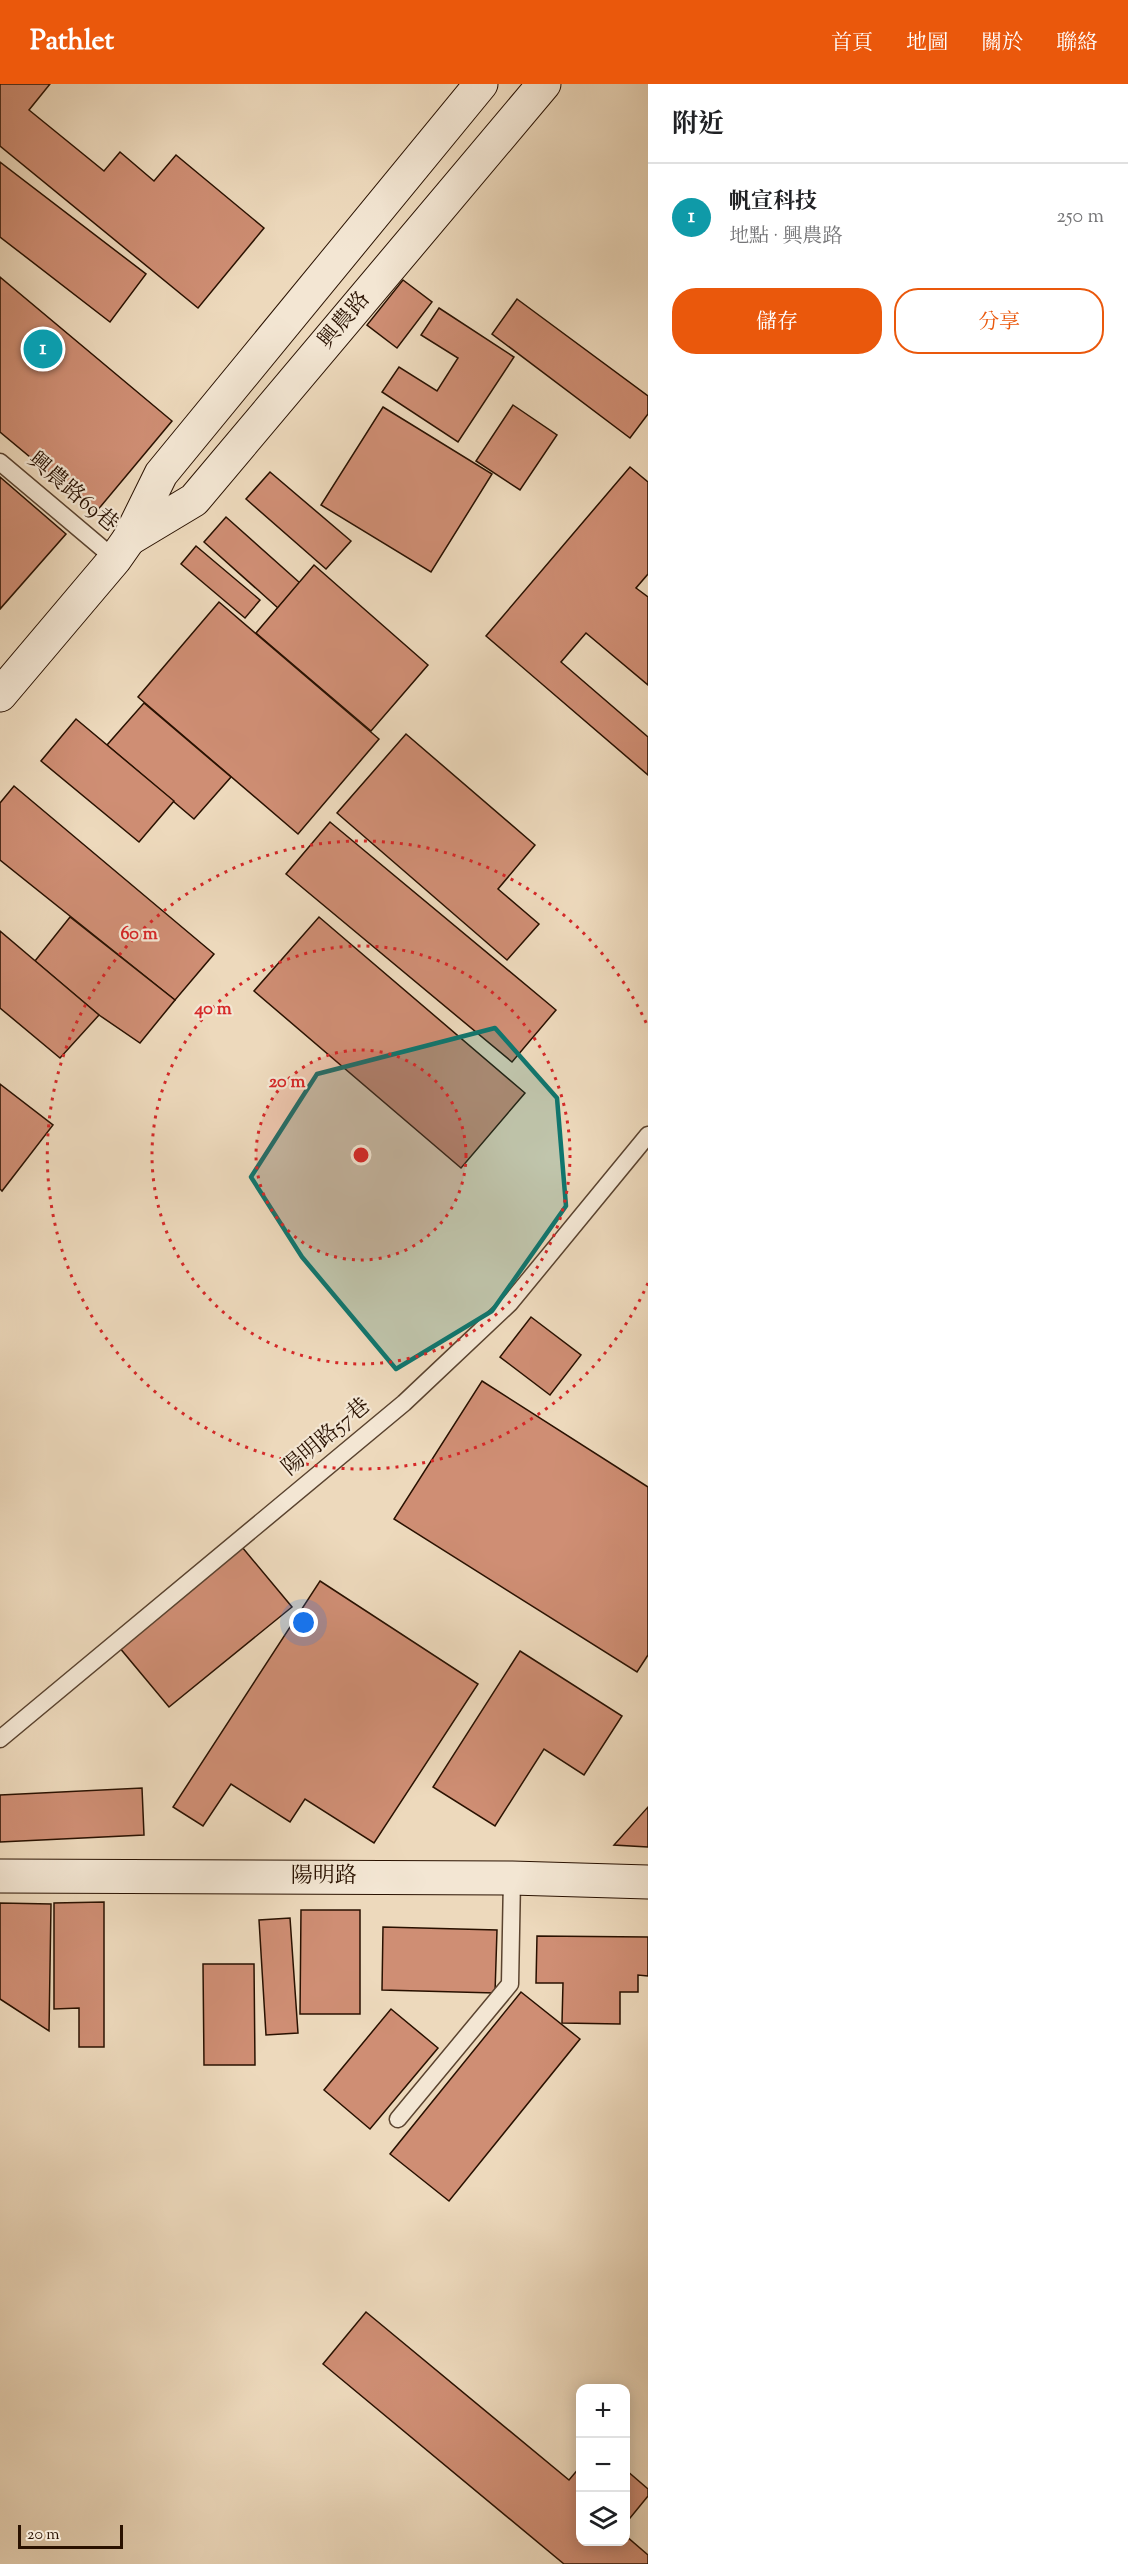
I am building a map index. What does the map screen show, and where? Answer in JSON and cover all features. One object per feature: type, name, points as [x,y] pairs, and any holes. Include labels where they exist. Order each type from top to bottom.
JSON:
[{"type":"main road","name":"興農路","points":[[0,695],[122,549],[161,474],[482,84]]},
{"type":"main road","name":"興農路","points":[[122,549],[194,500],[544,84]]},
{"type":"main road","name":"陽明路","points":[[0,1876],[512,1878],[648,1882]]},
{"type":"lane","name":"興農路69巷","points":[[0,462],[122,549]]},
{"type":"lane","name":"陽明路57巷","points":[[0,1739],[404,1403],[510,1303],[648,1135]]},
{"type":"lane","points":[[398,2119],[510,1984],[512,1878]]},
{"type":"highlighted area","points":[[495,1028],[557,1098],[566,1206],[492,1311],[396,1369],[302,1257],[251,1177],[317,1074]]},
{"type":"building","points":[[0,84],[50,84],[29,110],[104,171],[120,152],[154,181],[176,155],[264,228],[198,308],[0,146]]},
{"type":"building","points":[[0,162],[146,274],[110,322],[0,237]]},
{"type":"building","points":[[0,277],[172,421],[96,512],[0,432]]},
{"type":"building","points":[[403,280],[432,302],[397,348],[367,325]]},
{"type":"building","points":[[517,299],[648,396],[648,414],[630,438],[492,334]]},
{"type":"building","points":[[439,308],[514,357],[458,442],[382,392],[399,367],[437,391],[458,358],[421,335]]},
{"type":"building","points":[[513,405],[557,435],[520,490],[476,461]]},
{"type":"building","points":[[383,407],[492,474],[431,572],[321,505]]},
{"type":"building","points":[[630,467],[648,482],[648,574],[636,588],[648,597],[648,685],[586,633],[561,662],[648,737],[648,775],[486,636]]},
{"type":"building","points":[[270,472],[351,541],[326,569],[246,499]]},
{"type":"building","points":[[0,477],[66,534],[0,609]]},
{"type":"building","points":[[226,517],[300,583],[278,608],[204,542]]},
{"type":"building","points":[[196,546],[260,600],[245,618],[181,564]]},
{"type":"building","points":[[314,565],[428,665],[371,731],[256,633]]},
{"type":"building","points":[[219,602],[379,739],[298,834],[138,697]]},
{"type":"building","points":[[144,703],[231,777],[194,819],[107,745]]},
{"type":"building","points":[[76,719],[174,801],[139,842],[41,761]]},
{"type":"building","points":[[406,734],[535,845],[498,889],[539,924],[507,960],[337,813]]},
{"type":"building","points":[[14,786],[214,954],[175,1000],[0,860],[0,803]]},
{"type":"building","points":[[330,822],[556,1010],[512,1062],[286,874]]},
{"type":"building","points":[[70,917],[175,1000],[140,1043],[99,1015],[35,961]]},
{"type":"building","points":[[319,917],[525,1093],[461,1168],[254,991]]},
{"type":"building","points":[[0,931],[99,1015],[60,1058],[0,1008]]},
{"type":"building","points":[[0,1084],[53,1125],[2,1191],[0,1189]]},
{"type":"building","points":[[531,1317],[581,1355],[550,1395],[500,1357]]},
{"type":"building","points":[[482,1381],[648,1487],[648,1655],[637,1672],[394,1519]]},
{"type":"building","points":[[242,1547],[292,1607],[169,1707],[119,1647]]},
{"type":"building","points":[[320,1581],[478,1684],[374,1843],[305,1799],[290,1822],[231,1784],[203,1826],[173,1807]]},
{"type":"building","points":[[520,1651],[622,1716],[584,1775],[544,1749],[495,1826],[433,1787]]},
{"type":"building","points":[[142,1788],[144,1835],[0,1842],[0,1795]]},
{"type":"building","points":[[648,1807],[648,1847],[614,1845]]},
{"type":"building","points":[[104,1902],[104,2047],[79,2047],[79,2008],[54,2009],[54,1903]]},
{"type":"building","points":[[0,1903],[51,1904],[49,2031],[0,1999]]},
{"type":"building","points":[[301,1910],[360,1910],[360,2014],[300,2014]]},
{"type":"building","points":[[290,1918],[298,2033],[266,2035],[259,1920]]},
{"type":"building","points":[[383,1927],[497,1930],[495,1993],[382,1990]]},
{"type":"building","points":[[537,1936],[648,1937],[648,1976],[638,1975],[638,1992],[620,1992],[620,2024],[562,2023],[563,1983],[536,1983]]},
{"type":"building","points":[[203,1964],[254,1964],[255,2065],[204,2065]]},
{"type":"building","points":[[521,1992],[580,2039],[449,2201],[390,2154]]},
{"type":"building","points":[[391,2009],[438,2048],[370,2129],[324,2090]]},
{"type":"building","points":[[366,2312],[569,2480],[576,2472],[576,2546],[630,2546],[630,2539],[648,2555],[648,2564],[564,2564],[323,2364]]},
{"type":"building","points":[[630,2473],[648,2489],[648,2496],[630,2518]]},
{"type":"place","name":"帆宣科技","points":[[43,349]]}]
